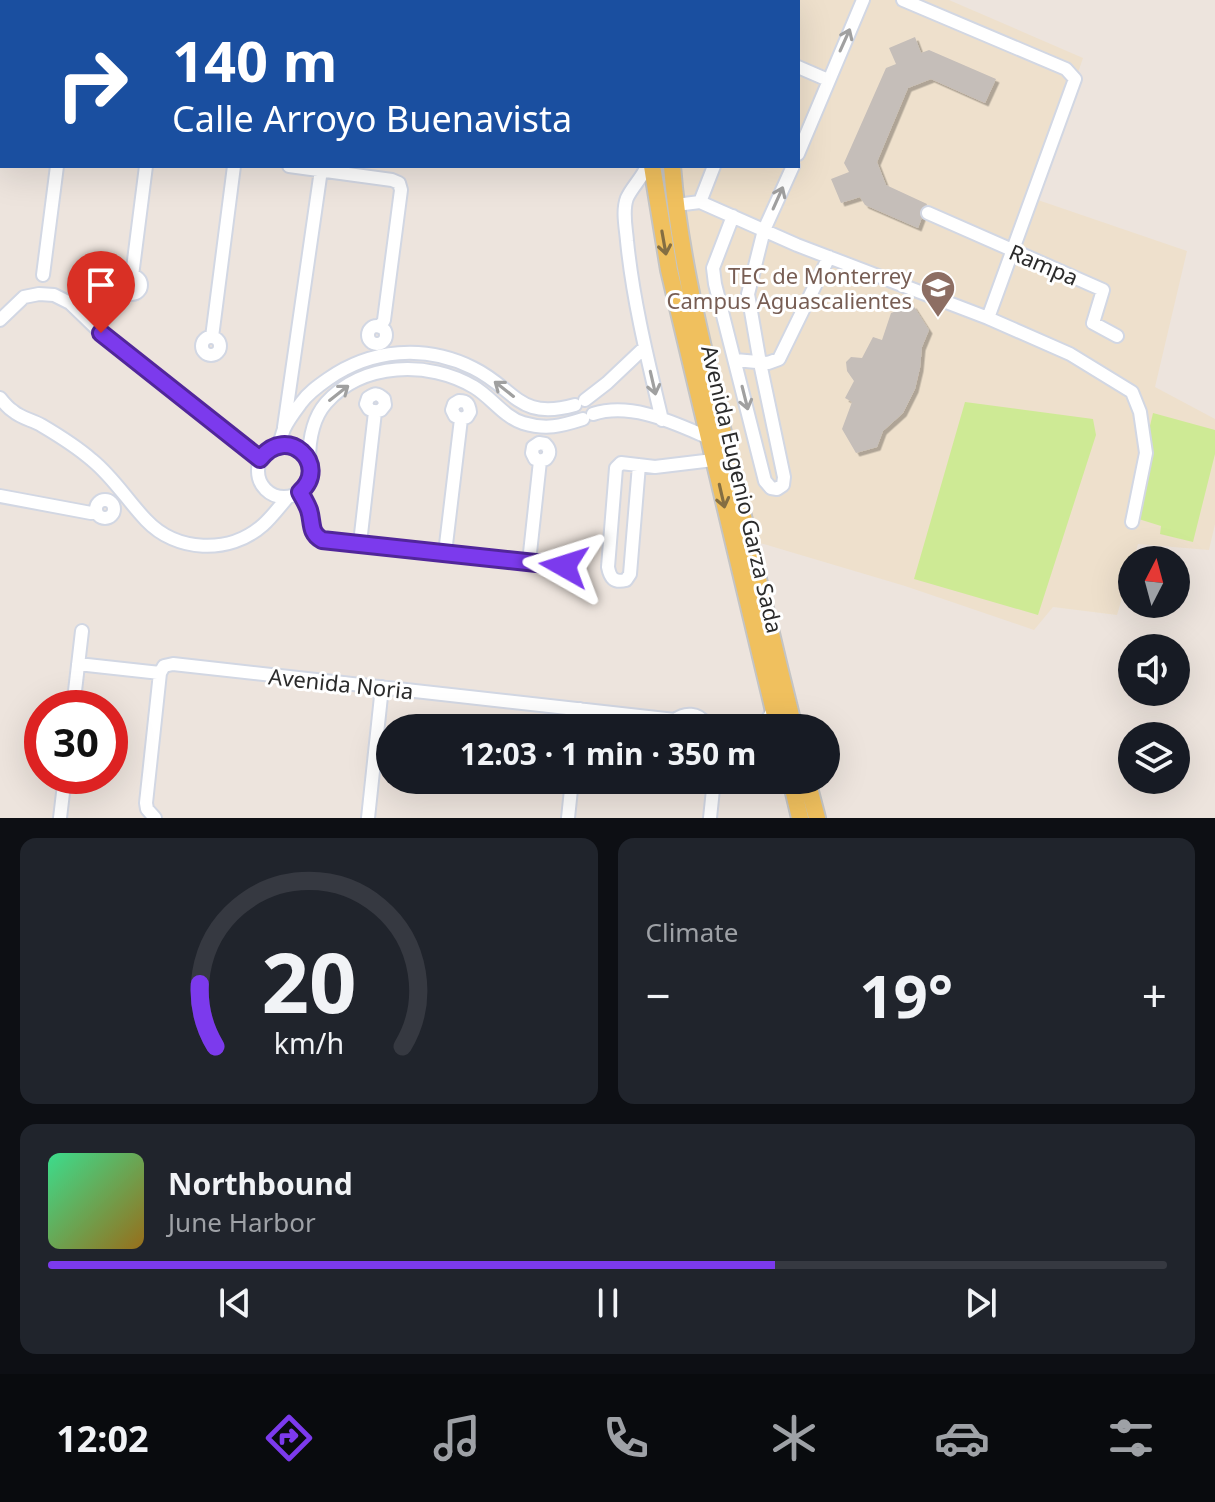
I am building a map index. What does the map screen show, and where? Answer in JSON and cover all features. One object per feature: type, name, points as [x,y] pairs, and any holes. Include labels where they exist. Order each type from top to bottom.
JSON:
[{"type":"main road","name":"Avenida Eugenio Garza Sada","points":[[649,168],[707,437],[774,714]]},
{"type":"main road","name":"Avenida Eugenio Garza Sada","points":[[672,168],[690,290],[744,529],[790,714]]},
{"type":"main road","points":[[794,794],[800,818]]},
{"type":"main road","points":[[811,794],[817,818]]},
{"type":"street","points":[[804,126],[863,0]]},
{"type":"street","points":[[903,0],[1066,69],[1075,79],[988,318]]},
{"type":"street","points":[[800,68],[828,80]]},
{"type":"street","points":[[43,275],[57,168]]},
{"type":"street","points":[[132,276],[146,168]]},
{"type":"street","points":[[212,337],[234,168]]},
{"type":"street","points":[[305,168],[399,183],[401,190],[386,305],[380,327]]},
{"type":"street","points":[[648,168],[627,199],[625,218],[645,347],[662,420]]},
{"type":"street","points":[[700,202],[713,168]]},
{"type":"street","points":[[733,216],[713,268],[715,284],[765,481],[771,488],[777,489],[783,485],[784,477],[748,294],[764,230],[792,168]]},
{"type":"street","points":[[278,446],[283,430],[321,170]]},
{"type":"street","points":[[676,205],[700,202],[829,257],[988,318],[1070,354],[1132,392],[1140,412],[1146,453],[1132,522]]},
{"type":"street","name":"Rampa","points":[[928,213],[1103,290],[1093,323],[1117,336]]},
{"type":"street","points":[[735,360],[768,363],[779,359],[829,257]]},
{"type":"street","points":[[0,320],[24,297],[54,295],[70,303],[101,333],[260,459]]},
{"type":"street","points":[[283,430],[302,401],[333,375],[362,360],[388,353],[414,352],[443,357],[473,368],[503,386],[521,403],[533,409],[548,410],[580,402],[645,347]]},
{"type":"street","points":[[0,411],[15,413],[39,424],[93,460],[162,534],[183,543],[205,546],[222,545],[248,535],[308,483],[311,474],[309,441],[326,404],[347,386],[378,373],[401,368],[450,376],[474,387],[518,421],[552,427],[610,410],[638,412],[707,437]]},
{"type":"street","points":[[290,378],[300,389],[313,390]]},
{"type":"street","points":[[600,388],[598,398],[610,410]]},
{"type":"street","points":[[0,398],[15,413]]},
{"type":"street","points":[[360,543],[375,412]]},
{"type":"street","points":[[445,553],[461,419]]},
{"type":"street","points":[[309,461],[296,447],[278,446],[260,459],[257,472],[264,489],[271,494],[294,495],[309,511],[313,531],[322,540],[564,566]]},
{"type":"street","points":[[639,465],[630,574],[626,580],[619,582],[613,580],[608,567],[616,468],[621,463],[639,465],[655,467],[713,460]]},
{"type":"street","points":[[529,562],[540,461]]},
{"type":"street","points":[[0,496],[96,512]]},
{"type":"street","points":[[75,690],[82,631]]},
{"type":"street","name":"Avenida Noria","points":[[78,664],[160,673],[164,666],[173,664],[613,714]]},
{"type":"street","points":[[154,817],[146,803],[160,673]]},
{"type":"street","points":[[368,818],[382,687]]},
{"type":"street","points":[[579,714],[580,709]]},
{"type":"street","points":[[771,714],[773,710]]},
{"type":"street","points":[[60,818],[63,794]]},
{"type":"street","points":[[568,818],[571,794]]},
{"type":"street","points":[[710,818],[713,794]]},
{"type":"street","points":[[139,818],[154,817]]},
{"type":"shaded area","name":"TEC de Monterrey Campus Aguascalientes","points":[[800,0],[949,0],[1083,58],[1035,199],[1187,251],[1155,387],[1215,419],[1215,524],[1209,550],[1190,546],[1118,546],[1117,615],[1053,607],[1034,630],[905,586],[750,540],[678,197],[677,168],[800,168]]},
{"type":"green space","points":[[965,402],[1093,419],[1096,435],[1038,615],[914,579]]},
{"type":"green space","points":[[1153,413],[1215,430],[1215,454],[1193,542],[1160,534],[1161,526],[1129,516]]},
{"type":"building","points":[[915,37],[921,53],[929,50],[996,79],[985,103],[931,79],[908,88],[877,162],[886,185],[927,204],[918,228],[865,205],[860,197],[841,203],[831,179],[849,172],[844,163],[886,68],[896,64],[889,48]]},
{"type":"building","points":[[913,305],[929,330],[922,347],[915,389],[903,413],[883,431],[877,447],[856,453],[842,429],[852,402],[845,398],[854,381],[847,371],[846,362],[851,357],[862,358],[873,337],[882,340],[891,313]]},
{"type":"place","name":"TEC de Monterrey Campus Aguascalientes","points":[[938,319]]},
{"type":"route","points":[[101,333],[260,459],[273,447],[282,445],[291,445],[304,453],[311,474],[300,492],[316,537],[564,566]]}]
